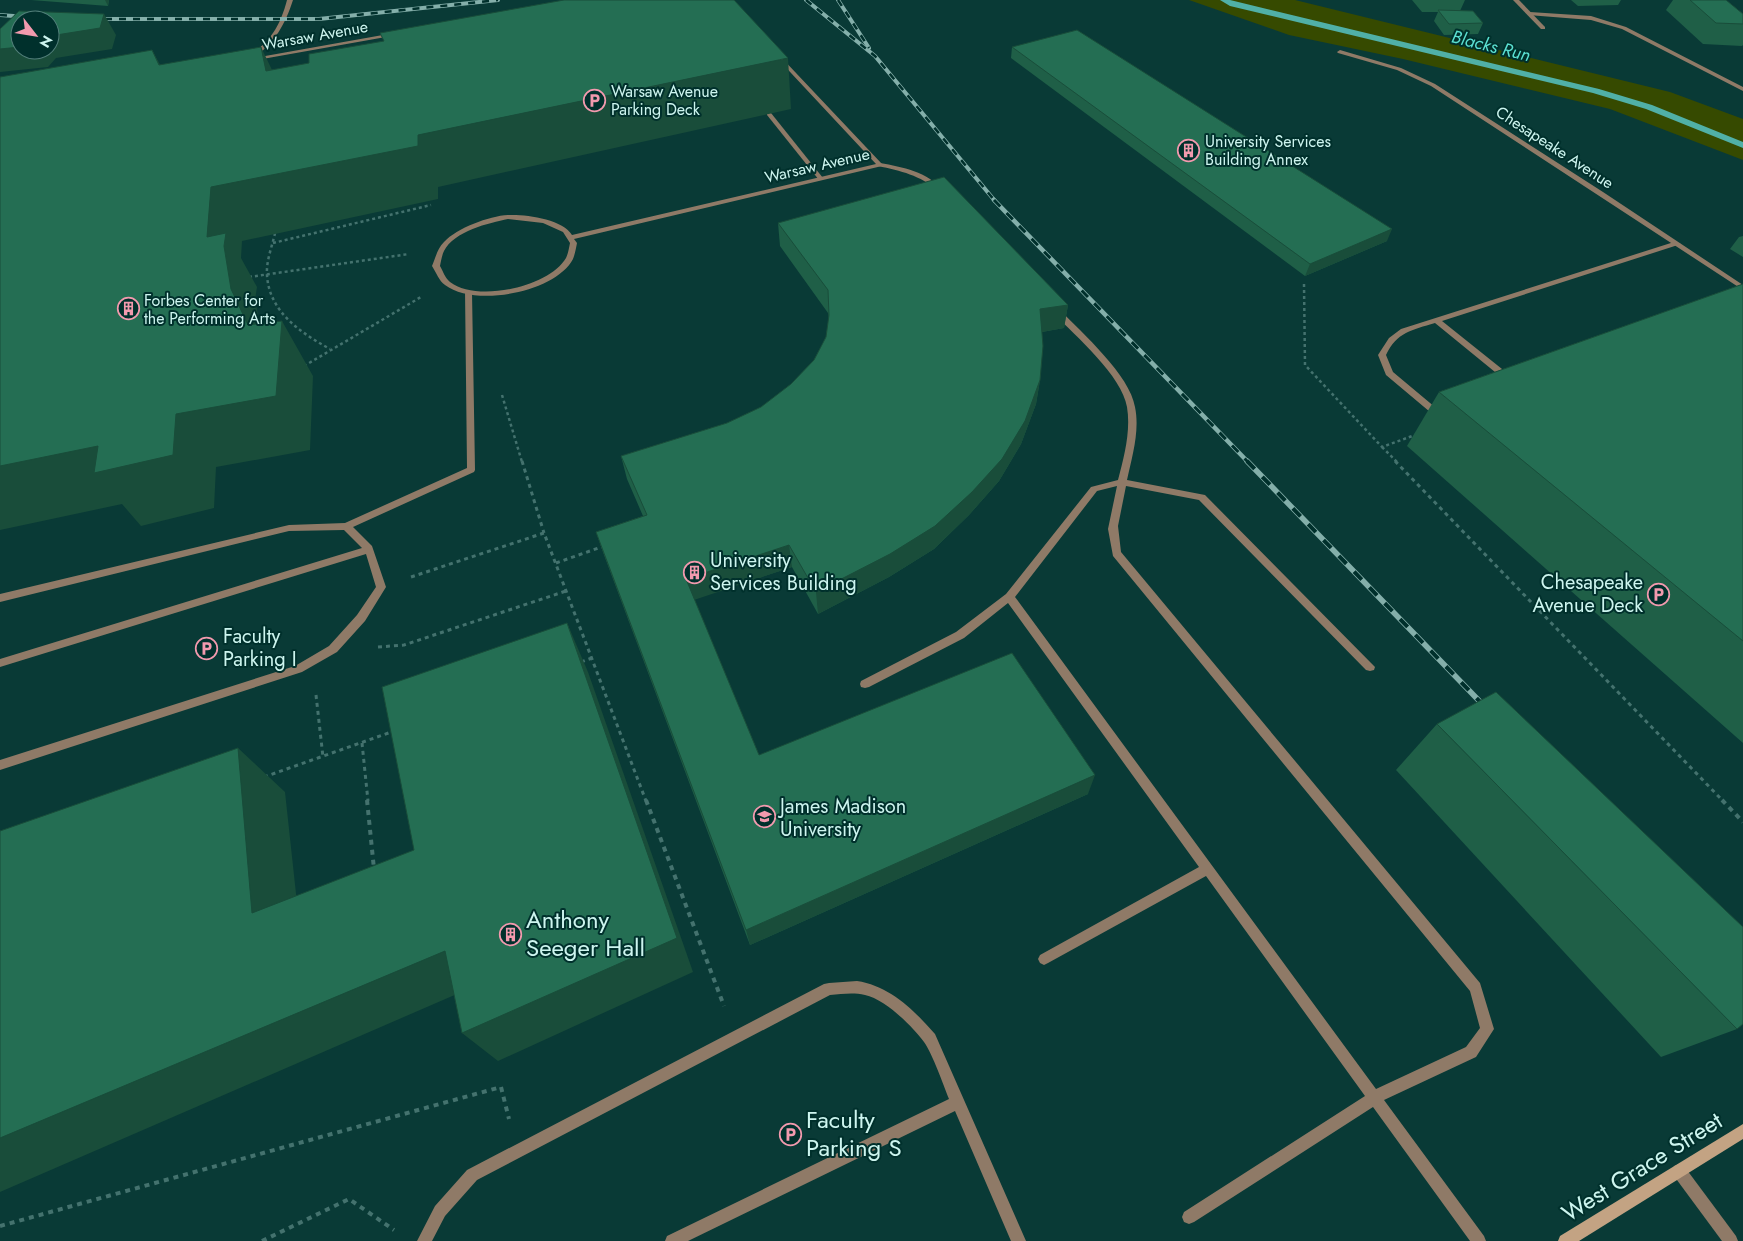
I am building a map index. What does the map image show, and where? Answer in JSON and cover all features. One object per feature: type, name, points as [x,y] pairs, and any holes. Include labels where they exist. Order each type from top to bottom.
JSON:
[{"type":"street","name":"Warsaw Avenue","points":[[290,0],[284,21],[272,42],[245,62],[404,34]]},
{"type":"street","points":[[1516,0],[1543,28]]},
{"type":"street","points":[[1530,14],[1591,18],[1624,28],[1743,89]]},
{"type":"street","name":"Warsaw Avenue","points":[[572,237],[880,165],[771,49]]},
{"type":"street","name":"Chesapeake Avenue","points":[[1340,52],[1392,67],[1433,85],[1743,288]]},
{"type":"street","points":[[769,114],[821,179]]},
{"type":"street","points":[[880,165],[914,171],[930,180],[949,199]]},
{"type":"street","points":[[508,217],[531,217],[552,222],[562,226],[572,237],[574,250],[568,264],[559,272],[540,284],[509,293],[468,292],[446,282],[436,266],[441,249],[460,233],[473,226],[508,217]]},
{"type":"street","points":[[1448,422],[1389,373],[1382,355],[1388,341],[1398,332],[1677,244]]},
{"type":"street","points":[[0,598],[289,528],[346,526],[472,470],[468,292]]},
{"type":"street","points":[[1053,307],[1105,364],[1128,395],[1132,420],[1131,437],[1112,528],[1116,553],[1475,988],[1487,1029],[1471,1052],[1375,1097],[1189,1217]]},
{"type":"street","points":[[1436,320],[1520,387]]},
{"type":"street","points":[[865,684],[960,635],[1009,597],[1094,489],[1122,482],[1202,497],[1370,667]]},
{"type":"street","points":[[0,765],[298,669],[333,649],[361,618],[381,587],[369,549],[346,526]]},
{"type":"street","points":[[0,663],[369,549]]},
{"type":"street","points":[[1009,597],[1479,1241]]},
{"type":"street","points":[[1044,959],[1208,869]]},
{"type":"street","points":[[424,1241],[440,1211],[472,1175],[829,989],[859,987],[888,999],[911,1016],[930,1039],[1019,1241]]},
{"type":"street","points":[[672,1241],[958,1102]]},
{"type":"street","name":"West Grace Street","points":[[1566,1241],[1743,1131]]},
{"type":"street","points":[[1679,1171],[1731,1241]]},
{"type":"path","points":[[273,243],[431,205]]},
{"type":"path","points":[[275,233],[267,274],[272,299],[286,320],[307,337],[330,349]]},
{"type":"path","points":[[248,277],[441,249]]},
{"type":"path","points":[[299,369],[446,282]]},
{"type":"path","points":[[470,394],[500,389],[544,533],[735,1037]]},
{"type":"path","points":[[1382,447],[1743,822]]},
{"type":"path","points":[[381,587],[544,533]]},
{"type":"path","points":[[556,563],[612,544]]},
{"type":"path","points":[[333,649],[404,645],[566,591]]},
{"type":"path","points":[[574,664],[592,658]]},
{"type":"path","points":[[312,661],[323,757]]},
{"type":"path","points":[[258,779],[399,729]]},
{"type":"path","points":[[362,743],[374,870]]},
{"type":"path","points":[[0,1226],[501,1087],[517,1151]]},
{"type":"path","points":[[262,1241],[348,1198],[402,1236]]},
{"type":"green space","points":[[1189,0],[1295,0],[1670,92],[1743,119],[1743,160],[1610,109],[1403,59],[1289,35]]},
{"type":"building","name":"Forbes Center for the Performing Arts","points":[[564,0],[734,0],[788,58],[418,135],[418,146],[211,187],[207,237],[226,233],[224,246],[231,289],[248,325],[282,321],[276,396],[176,414],[173,455],[94,473],[98,446],[0,466],[0,77],[152,50],[159,65],[261,47],[266,71],[309,63],[309,54],[384,41],[380,33]]},
{"type":"building","points":[[1690,0],[1726,0],[1743,14],[1743,24],[1716,23]]},
{"type":"building","points":[[1438,10],[1473,11],[1483,23],[1449,24]]},
{"type":"building","points":[[60,12],[104,14],[100,28],[60,34]]},
{"type":"building","points":[[10,20],[10,48],[0,49],[0,29]]},
{"type":"building","name":"University Services Building Annex","points":[[1077,30],[1392,229],[1310,264],[1012,47]]},
{"type":"building","name":"University Services Building","points":[[944,177],[1068,305],[1040,309],[1043,346],[1040,380],[1025,421],[1002,459],[972,492],[935,526],[890,554],[816,592],[789,545],[686,579],[759,755],[1012,653],[1095,775],[746,930],[596,532],[647,515],[621,456],[727,423],[761,407],[791,384],[814,360],[826,337],[829,315],[828,290],[778,223]]},
{"type":"building","name":"Chesapeake Avenue Deck","points":[[1743,284],[1743,641],[1439,392]]},
{"type":"building","name":"Anthony Seeger Hall","points":[[567,623],[677,938],[462,1033],[445,951],[0,1138],[0,831],[238,748],[252,913],[414,850],[382,687]]},
{"type":"building","points":[[1496,692],[1743,927],[1743,1024],[1737,1029],[1437,724]]},
{"type":"waterway","name":"Blacks Run","points":[[1224,0],[1233,4],[1596,91],[1649,107],[1743,145]]},
{"type":"railway","points":[[91,19],[319,19],[498,0]]},
{"type":"railway","points":[[806,0],[875,56],[995,201]]},
{"type":"railway","points":[[838,0],[869,48]]},
{"type":"railway","points":[[0,15],[10,16]]},
{"type":"railway","points":[[994,200],[1248,462]]},
{"type":"railway","points":[[1247,461],[1489,711]]},
{"type":"place","name":"Warsaw Avenue Parking Deck","points":[[595,100]]},
{"type":"place","name":"University Services Building Annex","points":[[1189,150]]},
{"type":"place","name":"Forbes Center for the Performing Arts","points":[[128,309]]},
{"type":"place","name":"University Services Building","points":[[694,572]]},
{"type":"place","name":"Chesapeake Avenue Deck","points":[[1659,594]]},
{"type":"place","name":"Faculty Parking I","points":[[207,648]]},
{"type":"place","name":"James Madison University","points":[[764,817]]},
{"type":"place","name":"Anthony Seeger Hall","points":[[510,934]]},
{"type":"place","name":"Faculty Parking S","points":[[790,1134]]}]
